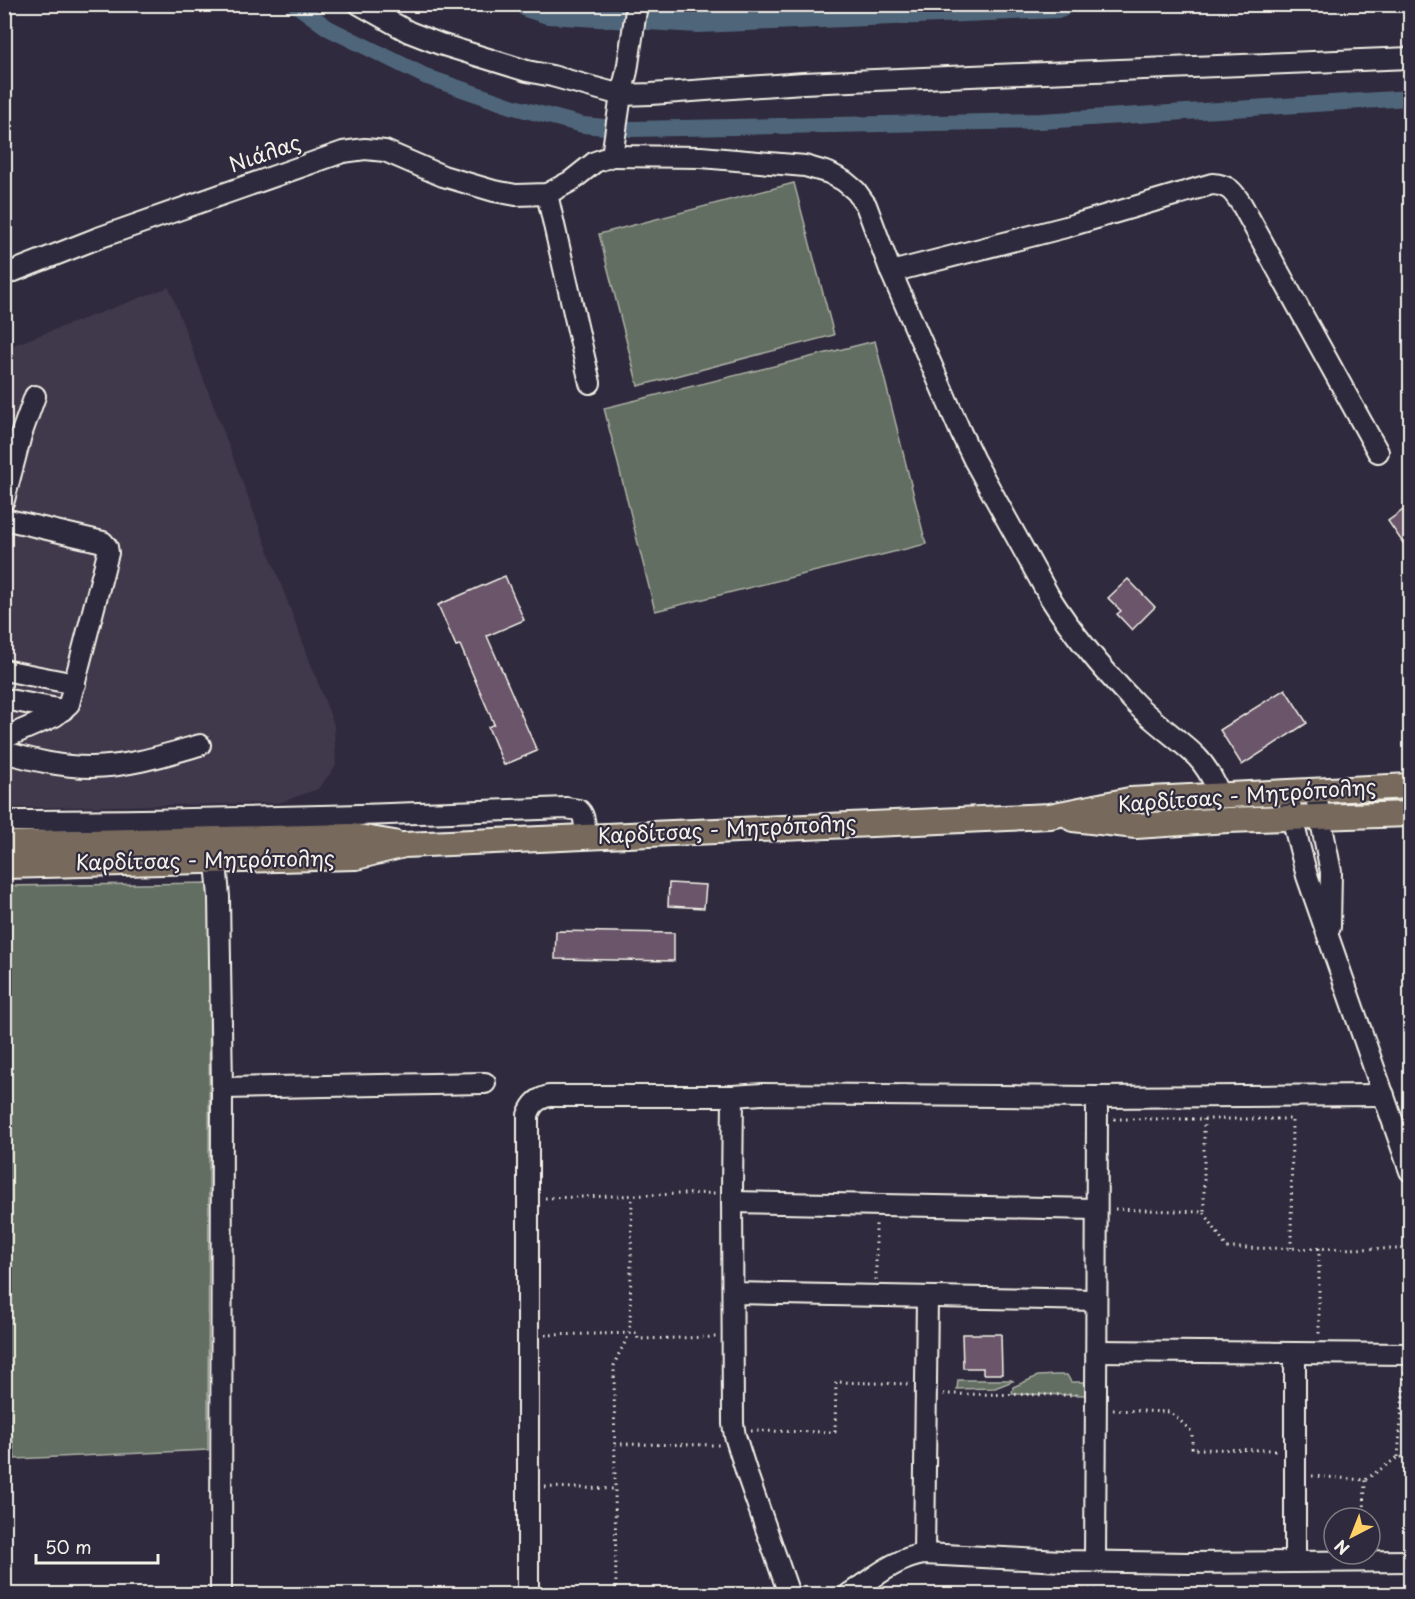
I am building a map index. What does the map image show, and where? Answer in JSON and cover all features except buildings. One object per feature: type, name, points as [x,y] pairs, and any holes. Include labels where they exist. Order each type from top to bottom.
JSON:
[{"type":"main road","name":"Καρδίτσας - Μητρόπολης","points":[[136,841],[216,861],[356,857],[404,845],[1050,816],[1130,800],[1288,794],[1410,786]]},
{"type":"main road","name":"Καρδίτσας - Μητρόπολης","points":[[1050,816],[1136,826],[1228,820],[1410,814]]},
{"type":"main road","name":"Καρδίτσας - Μητρόπολης","points":[[4,844],[352,836],[404,845]]},
{"type":"main road","name":"Καρδίτσας - Μητρόπολης","points":[[4,866],[108,842]]},
{"type":"street","points":[[359,4],[409,32],[440,44],[528,71],[621,94],[651,94],[803,83],[1410,58]]},
{"type":"street","points":[[612,156],[637,4]]},
{"type":"street","name":"Νιάλας","points":[[4,275],[98,238],[343,152],[365,149],[385,151],[443,176],[494,191],[516,195],[547,194]]},
{"type":"street","points":[[590,383],[547,194],[571,181],[595,162],[612,156],[701,157],[805,166],[829,173],[844,181],[866,205],[891,272],[974,460],[1058,610],[1093,656],[1135,703],[1197,757],[1208,770],[1221,796]]},
{"type":"street","points":[[891,272],[1066,227],[1212,184],[1224,185],[1235,194],[1242,205],[1378,452]]},
{"type":"street","points":[[4,500],[21,435],[35,396]]},
{"type":"street","points":[[4,519],[103,542],[107,546],[108,553],[69,704],[55,716],[4,738]]},
{"type":"street","points":[[4,670],[75,684]]},
{"type":"street","points":[[4,699],[63,710]]},
{"type":"street","points":[[4,752],[46,763],[95,767],[147,760],[200,745]]},
{"type":"street","points":[[1315,791],[1331,872],[1330,939]]},
{"type":"street","points":[[1288,794],[1307,876],[1410,1171]]},
{"type":"street","points":[[136,841],[316,817],[566,808],[579,810],[583,814],[585,837]]},
{"type":"street","points":[[4,821],[108,842]]},
{"type":"street","points":[[216,861],[219,897],[222,1088],[221,1594]]},
{"type":"street","points":[[222,1088],[485,1083]]},
{"type":"street","points":[[528,1594],[528,1115],[532,1105],[540,1099],[549,1096],[762,1094],[1097,1097],[1384,1095]]},
{"type":"street","points":[[733,1096],[733,1402],[736,1438],[789,1594]]},
{"type":"street","points":[[1095,1561],[1097,1097]]},
{"type":"street","points":[[732,1197],[877,1205],[1096,1209]]},
{"type":"street","points":[[733,1293],[1096,1300]]},
{"type":"street","points":[[924,1554],[927,1297]]},
{"type":"street","points":[[1097,1351],[1409,1353]]},
{"type":"street","points":[[1295,1353],[1295,1562]]},
{"type":"street","points":[[849,1594],[892,1565],[909,1557],[924,1554],[1062,1562],[1410,1561]]},
{"type":"path","points":[[1097,1119],[1292,1119],[1291,1248]]},
{"type":"path","points":[[1204,1119],[1204,1212],[1227,1248],[1410,1249]]},
{"type":"path","points":[[616,1594],[614,1366],[618,1353],[630,1333],[632,1196]]},
{"type":"path","points":[[529,1198],[732,1197]]},
{"type":"path","points":[[875,1296],[877,1205]]},
{"type":"path","points":[[1096,1209],[1204,1212]]},
{"type":"path","points":[[1319,1248],[1319,1353]]},
{"type":"path","points":[[528,1336],[630,1333],[637,1333],[638,1339],[733,1336]]},
{"type":"path","points":[[1398,1457],[1409,1353]]},
{"type":"path","points":[[615,1444],[835,1432],[836,1382],[1096,1402],[1171,1412],[1192,1432],[1192,1449],[1295,1450]]},
{"type":"path","points":[[1295,1474],[1365,1480],[1398,1457],[1410,1458]]},
{"type":"path","points":[[1364,1506],[1365,1480]]},
{"type":"path","points":[[528,1487],[615,1489]]},
{"type":"path","points":[[945,1594],[1007,1590],[1410,1593]]},
{"type":"shaded area","points":[[169,287],[334,725],[336,766],[318,789],[279,803],[5,808],[5,348]]},
{"type":"green space","points":[[794,183],[834,335],[638,386],[599,234]]},
{"type":"green space","points":[[875,341],[926,544],[655,611],[604,408]]},
{"type":"green space","points":[[210,883],[208,1450],[15,1459],[4,1363],[4,886]]},
{"type":"green space","points":[[1067,1375],[1071,1382],[1085,1382],[1085,1395],[1012,1394],[1013,1387],[1038,1376]]},
{"type":"green space","points":[[958,1380],[1013,1381],[995,1388],[957,1389]]},
{"type":"waterway","points":[[295,4],[328,28],[427,77],[514,107],[583,125],[605,127]]},
{"type":"waterway","points":[[529,4],[548,10],[698,19],[1059,4]]},
{"type":"waterway","points":[[631,129],[1041,121],[1410,98]]}]
